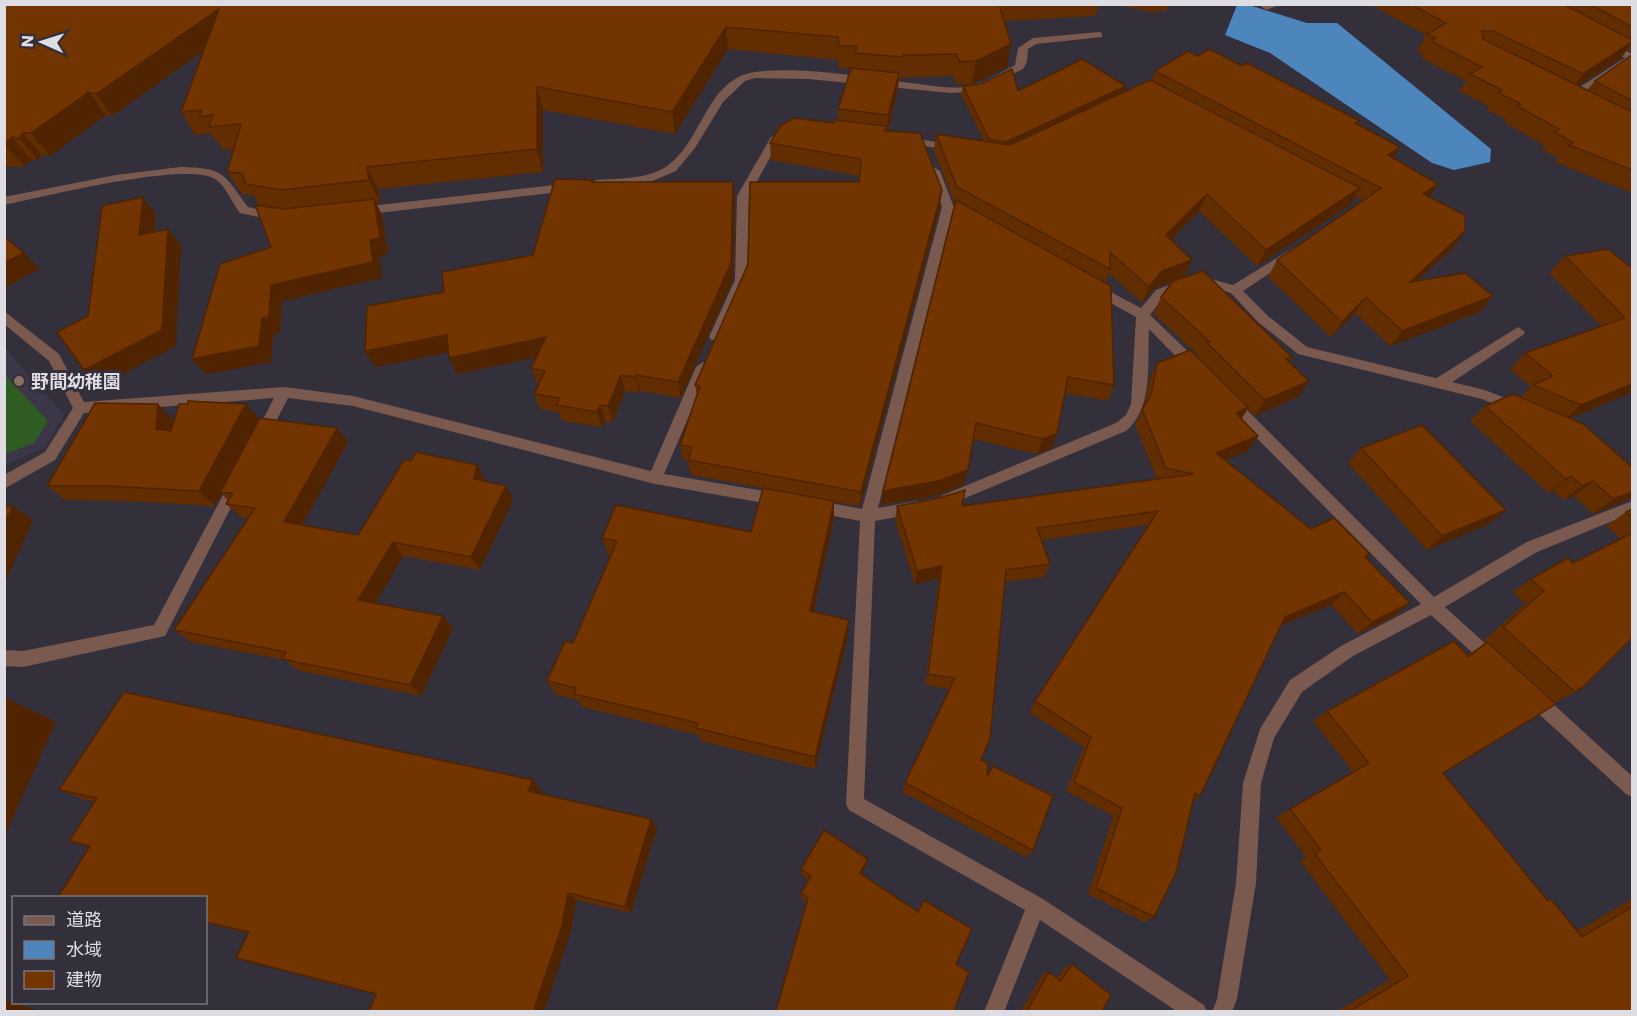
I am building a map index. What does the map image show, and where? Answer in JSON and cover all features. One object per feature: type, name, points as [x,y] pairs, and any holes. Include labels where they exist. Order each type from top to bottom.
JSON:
[{"type":"street","points":[[1262,4],[1266,6],[1279,4]]},
{"type":"street","points":[[352,212],[661,175],[676,166],[728,88],[743,77],[789,74],[950,90],[975,89],[1019,67],[1022,62],[1023,48],[1033,41],[1099,35]]},
{"type":"street","points":[[1569,98],[1632,57],[1594,37]]},
{"type":"street","points":[[655,478],[741,280],[743,196],[775,139],[795,127]]},
{"type":"street","points":[[888,138],[970,151]]},
{"type":"street","points":[[923,142],[948,207],[868,516],[855,804],[1036,906],[1197,1011]]},
{"type":"street","points":[[4,201],[117,180],[198,170],[219,176],[244,210],[285,218]]},
{"type":"street","points":[[948,207],[969,218]]},
{"type":"street","points":[[1235,290],[1304,244]]},
{"type":"street","points":[[80,408],[284,392],[353,401],[655,478],[868,516],[936,504],[958,497],[1121,427],[1131,418],[1138,404],[1143,315],[1160,293],[1196,279],[1235,290],[1263,319],[1303,351],[1485,395],[1528,414]]},
{"type":"street","points":[[1082,281],[1143,315],[1433,606],[1504,671]]},
{"type":"street","points":[[4,316],[54,358],[80,408]]},
{"type":"street","points":[[1440,383],[1518,332]]},
{"type":"street","points":[[4,658],[23,659],[159,631],[284,392]]},
{"type":"street","points":[[4,483],[50,456],[80,408]]},
{"type":"street","points":[[1222,1011],[1227,999],[1246,883],[1252,783],[1266,735],[1296,686],[1347,651],[1433,606],[1532,547],[1632,507]]},
{"type":"street","points":[[1521,687],[1632,788]]},
{"type":"street","points":[[994,1011],[1036,906]]},
{"type":"shaded area","name":"野間幼稚園","points":[[4,347],[64,415],[45,447],[5,465]]},
{"type":"green space","points":[[5,375],[48,421],[34,443],[5,454]]},
{"type":"water","points":[[1237,5],[1249,5],[1307,23],[1337,23],[1491,149],[1490,162],[1454,170],[1432,163],[1270,53],[1225,35]]},
{"type":"building","points":[[4,4],[999,4],[1011,44],[976,61],[960,62],[956,54],[903,55],[902,57],[855,53],[857,46],[839,46],[838,37],[726,27],[672,112],[537,87],[537,149],[367,167],[369,180],[281,190],[246,184],[242,173],[227,172],[241,124],[209,127],[213,115],[199,117],[202,110],[181,112],[219,9],[96,94],[89,92],[31,133],[23,133],[19,138],[12,137],[4,145]]},
{"type":"building","points":[[1410,4],[1561,4],[1632,40],[1583,74],[1493,31],[1482,31],[1483,39],[1632,112],[1632,170],[1569,145],[1573,142],[1554,132],[1559,129],[1517,106],[1521,104],[1499,93],[1502,90],[1470,74],[1482,67],[1431,41],[1436,38],[1427,34],[1446,23]]},
{"type":"building","points":[[1588,4],[1632,4],[1632,27],[1603,11]]},
{"type":"building","points":[[1209,49],[1242,66],[1247,63],[1360,121],[1355,123],[1400,147],[1388,155],[1438,184],[1423,194],[1465,215],[1465,231],[1410,282],[1465,273],[1493,296],[1402,331],[1366,297],[1342,322],[1277,260],[1381,188],[1155,71],[1188,51],[1198,56]]},
{"type":"building","points":[[1632,55],[1632,101],[1595,81]]},
{"type":"building","points":[[1082,59],[1126,86],[1006,142],[989,139],[963,86],[981,84],[1012,69],[1018,91]]},
{"type":"building","points":[[851,68],[899,73],[888,115],[838,109]]},
{"type":"building","points":[[1150,80],[1360,188],[1266,250],[1207,194],[1166,235],[1192,260],[1162,271],[1149,287],[1110,252],[1110,269],[957,187],[936,134],[1010,145]]},
{"type":"building","points":[[794,118],[886,126],[885,131],[920,133],[942,190],[861,492],[688,460],[692,447],[680,445],[700,386],[695,385],[748,264],[750,182],[859,182],[861,159],[770,143],[780,126]]},
{"type":"building","points":[[555,179],[592,180],[592,182],[733,182],[731,263],[678,382],[636,375],[635,377],[621,375],[608,406],[600,405],[597,412],[556,405],[560,398],[534,394],[545,371],[531,368],[546,337],[449,358],[447,335],[365,351],[367,306],[444,292],[442,272],[533,255]]},
{"type":"building","points":[[143,197],[139,235],[168,229],[162,330],[84,370],[57,332],[88,316],[102,206]]},
{"type":"building","points":[[374,199],[380,238],[370,240],[373,262],[271,285],[269,317],[262,318],[259,346],[192,359],[220,264],[271,247],[255,205],[284,209]]},
{"type":"building","points":[[956,200],[1111,286],[1114,385],[1068,377],[1057,433],[1043,439],[976,423],[968,470],[938,481],[883,491]]},
{"type":"building","points":[[4,236],[24,253],[4,263]]},
{"type":"building","points":[[1608,249],[1632,268],[1632,384],[1581,405],[1533,385],[1553,376],[1525,353],[1625,318],[1565,256]]},
{"type":"building","points":[[1203,271],[1292,357],[1286,359],[1309,381],[1265,400],[1207,343],[1210,342],[1161,297],[1173,281]]},
{"type":"building","points":[[1190,350],[1248,407],[1236,413],[1258,436],[1216,453],[1311,529],[1334,518],[1370,554],[1365,557],[1410,603],[1372,622],[1344,592],[1285,617],[1200,796],[1195,793],[1176,873],[1154,917],[1096,888],[1122,808],[1074,782],[1091,737],[1035,701],[1158,511],[1037,528],[1050,564],[1006,570],[990,739],[981,760],[988,763],[987,776],[993,766],[1053,796],[1033,850],[905,783],[955,678],[928,674],[942,566],[917,571],[897,506],[939,498],[965,490],[962,506],[1194,474],[1166,468],[1142,409],[1151,395],[1157,363]]},
{"type":"building","points":[[1513,394],[1583,424],[1632,467],[1632,492],[1613,499],[1593,481],[1582,486],[1571,476],[1566,479],[1485,406]]},
{"type":"building","points":[[188,401],[246,404],[199,491],[107,486],[47,486],[95,403],[158,404],[156,429],[171,431],[179,404],[188,404]]},
{"type":"building","points":[[260,418],[337,428],[284,522],[358,535],[404,460],[411,461],[416,452],[477,465],[474,479],[506,486],[471,557],[393,542],[358,600],[443,616],[410,685],[282,659],[286,652],[174,630],[255,508],[226,504],[233,493],[220,493]]},
{"type":"building","points":[[1422,425],[1506,510],[1442,536],[1361,448]]},
{"type":"building","points":[[763,488],[834,501],[810,611],[849,620],[815,757],[696,728],[698,723],[574,694],[576,688],[547,681],[565,641],[573,643],[617,541],[602,538],[616,505],[751,532]]},
{"type":"building","points":[[13,506],[4,525],[4,507]]},
{"type":"building","points":[[1632,509],[1632,517],[1626,512]]},
{"type":"building","points":[[1632,533],[1632,638],[1583,687],[1575,692],[1503,627],[1544,591],[1531,579],[1568,558],[1573,563]]},
{"type":"building","points":[[1454,641],[1469,657],[1487,642],[1556,704],[1443,773],[1548,901],[1551,899],[1582,937],[1632,907],[1632,1011],[1350,1011],[1408,976],[1315,854],[1321,850],[1290,809],[1369,763],[1327,711]]},
{"type":"building","points":[[124,692],[533,780],[528,791],[651,819],[625,907],[568,893],[562,926],[534,1009],[543,1011],[369,1011],[376,994],[236,958],[249,932],[207,922],[207,896],[59,896],[90,846],[69,841],[97,798],[59,790]]},
{"type":"building","points":[[824,830],[868,859],[860,873],[918,912],[924,900],[972,929],[956,964],[969,972],[954,1011],[776,1011],[808,898],[801,893],[811,876],[801,869]]},
{"type":"building","points":[[1072,964],[1111,995],[1102,1011],[1027,1011],[1049,972],[1061,981]]},
{"type":"place","name":"野間幼稚園","points":[[19,381]]}]
